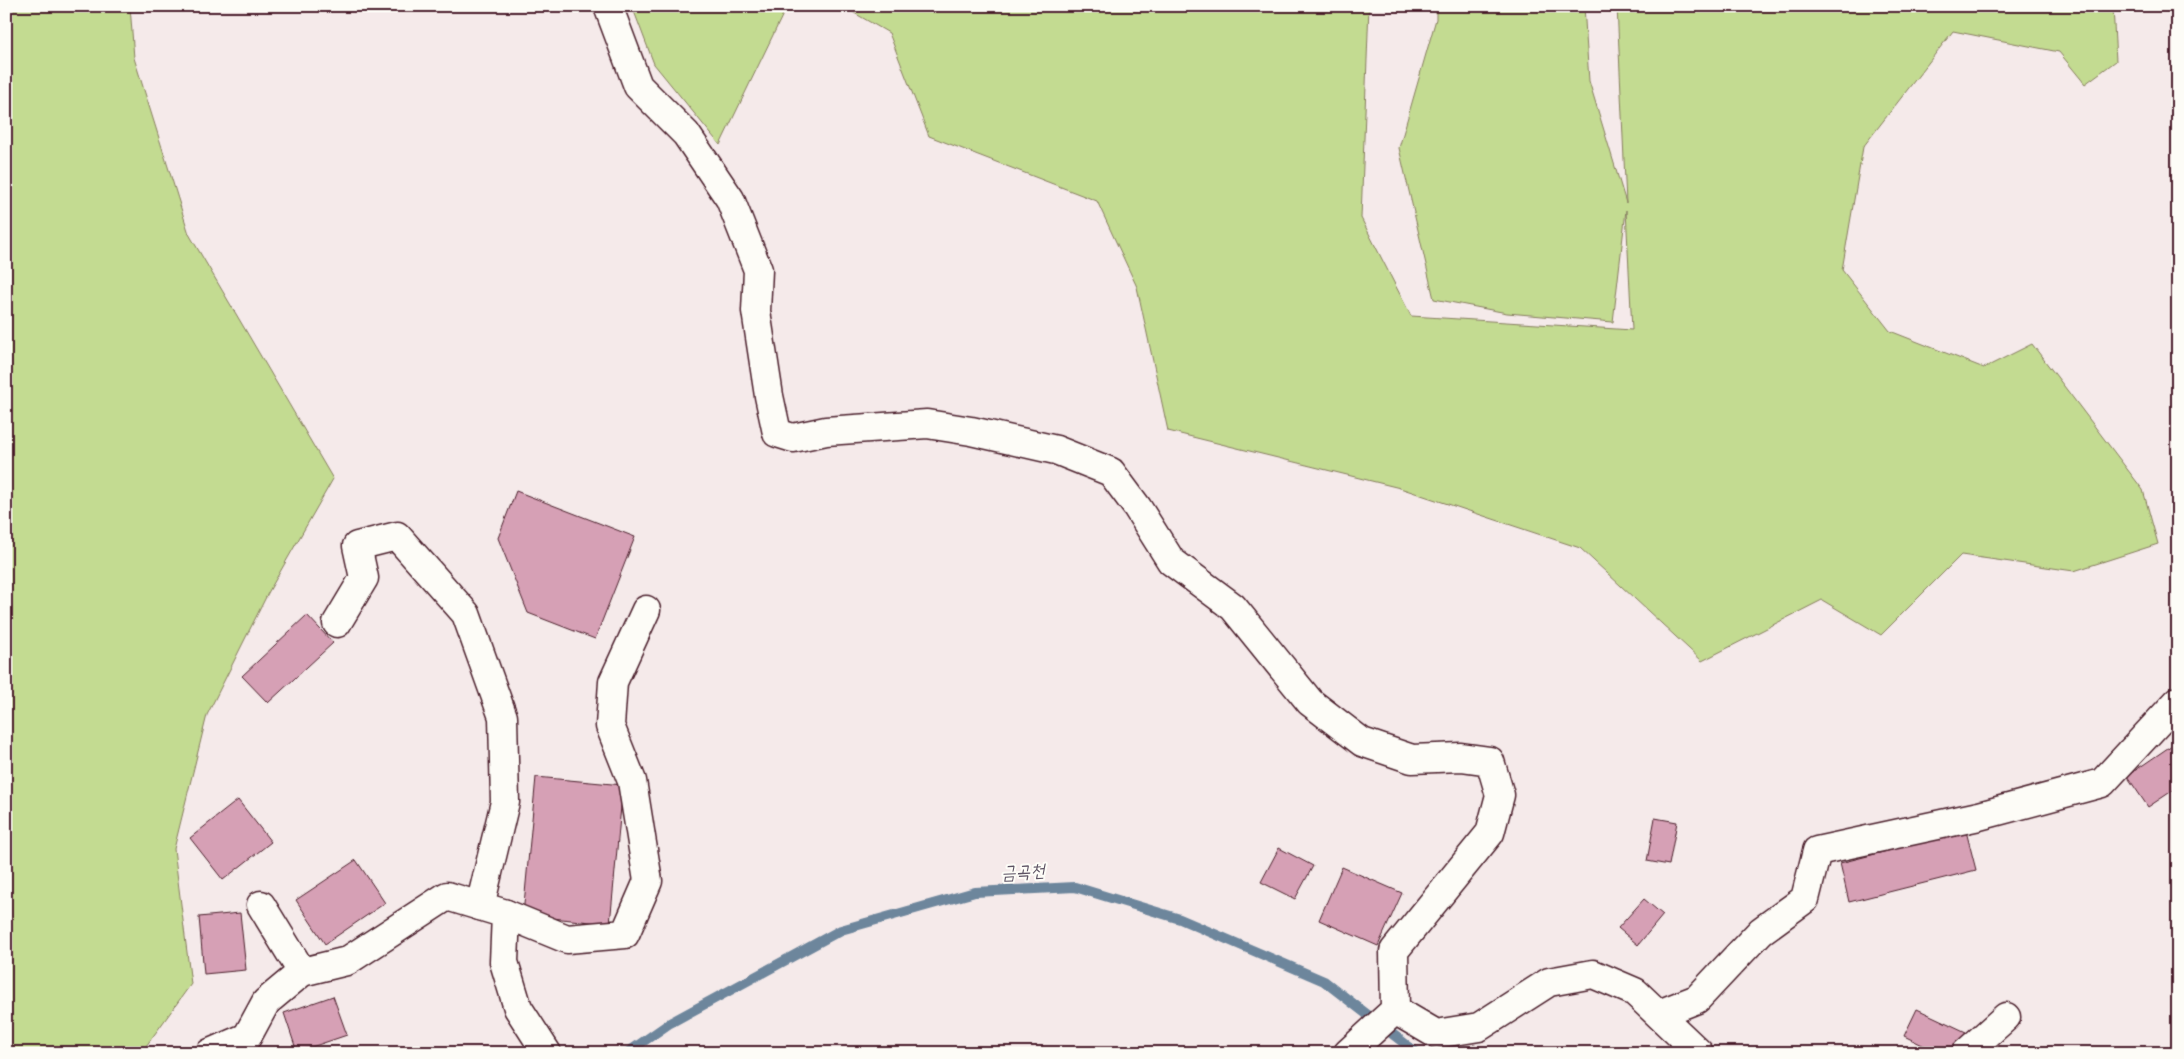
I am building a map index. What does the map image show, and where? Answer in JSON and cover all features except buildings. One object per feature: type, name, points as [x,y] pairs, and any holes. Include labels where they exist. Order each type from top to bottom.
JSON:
[{"type":"lane","points":[[608,6],[638,86],[691,142],[730,199],[748,243],[758,270],[756,311],[769,396],[778,433],[793,438],[826,431],[927,424],[971,431],[1056,450],[1111,472],[1137,507],[1171,561],[1233,607],[1310,702],[1362,742],[1412,759],[1461,757],[1490,762],[1500,795],[1490,833],[1394,951],[1395,1010],[1348,1053]]},
{"type":"lane","points":[[337,623],[364,578],[357,546],[397,536],[466,614],[503,717],[505,802],[480,906]]},
{"type":"lane","points":[[210,1053],[247,1037],[266,1002],[302,972],[347,962],[447,896],[506,914],[567,939],[625,934],[648,881],[632,780],[610,726],[613,682],[646,610]]},
{"type":"lane","points":[[1659,1014],[1697,999],[1761,931],[1805,899],[1817,851],[1978,816],[2102,783],[2178,701]]},
{"type":"lane","points":[[261,904],[302,972]]},
{"type":"lane","points":[[506,914],[504,962],[518,1008],[547,1053]]},
{"type":"lane","points":[[1395,1010],[1436,1034],[1479,1027],[1549,982],[1593,974],[1635,992],[1699,1053]]},
{"type":"lane","points":[[1966,1053],[2006,1017]]},
{"type":"green space","points":[[6,6],[130,6],[134,58],[189,234],[333,479],[268,593],[207,715],[174,849],[191,984],[141,1053],[6,1052]]},
{"type":"green space","points":[[632,6],[787,6],[720,145],[654,64]]},
{"type":"green space","points":[[842,6],[1369,6],[1361,218],[1411,316],[1632,330],[1626,210],[1613,322],[1507,313],[1434,299],[1399,148],[1436,19],[1436,6],[1584,6],[1589,81],[1626,203],[1617,6],[2113,6],[2116,61],[2085,84],[2059,52],[1953,31],[1863,147],[1842,270],[1890,331],[1984,368],[2032,344],[2143,490],[2158,544],[2074,571],[1961,555],[1881,635],[1822,600],[1702,661],[1580,548],[1400,488],[1168,431],[1137,287],[1097,201],[929,136],[889,33]]},
{"type":"waterway","name":"금곡천","points":[[627,1053],[670,1023],[841,930],[975,892],[1075,887],[1180,919],[1324,981],[1417,1053]]}]
